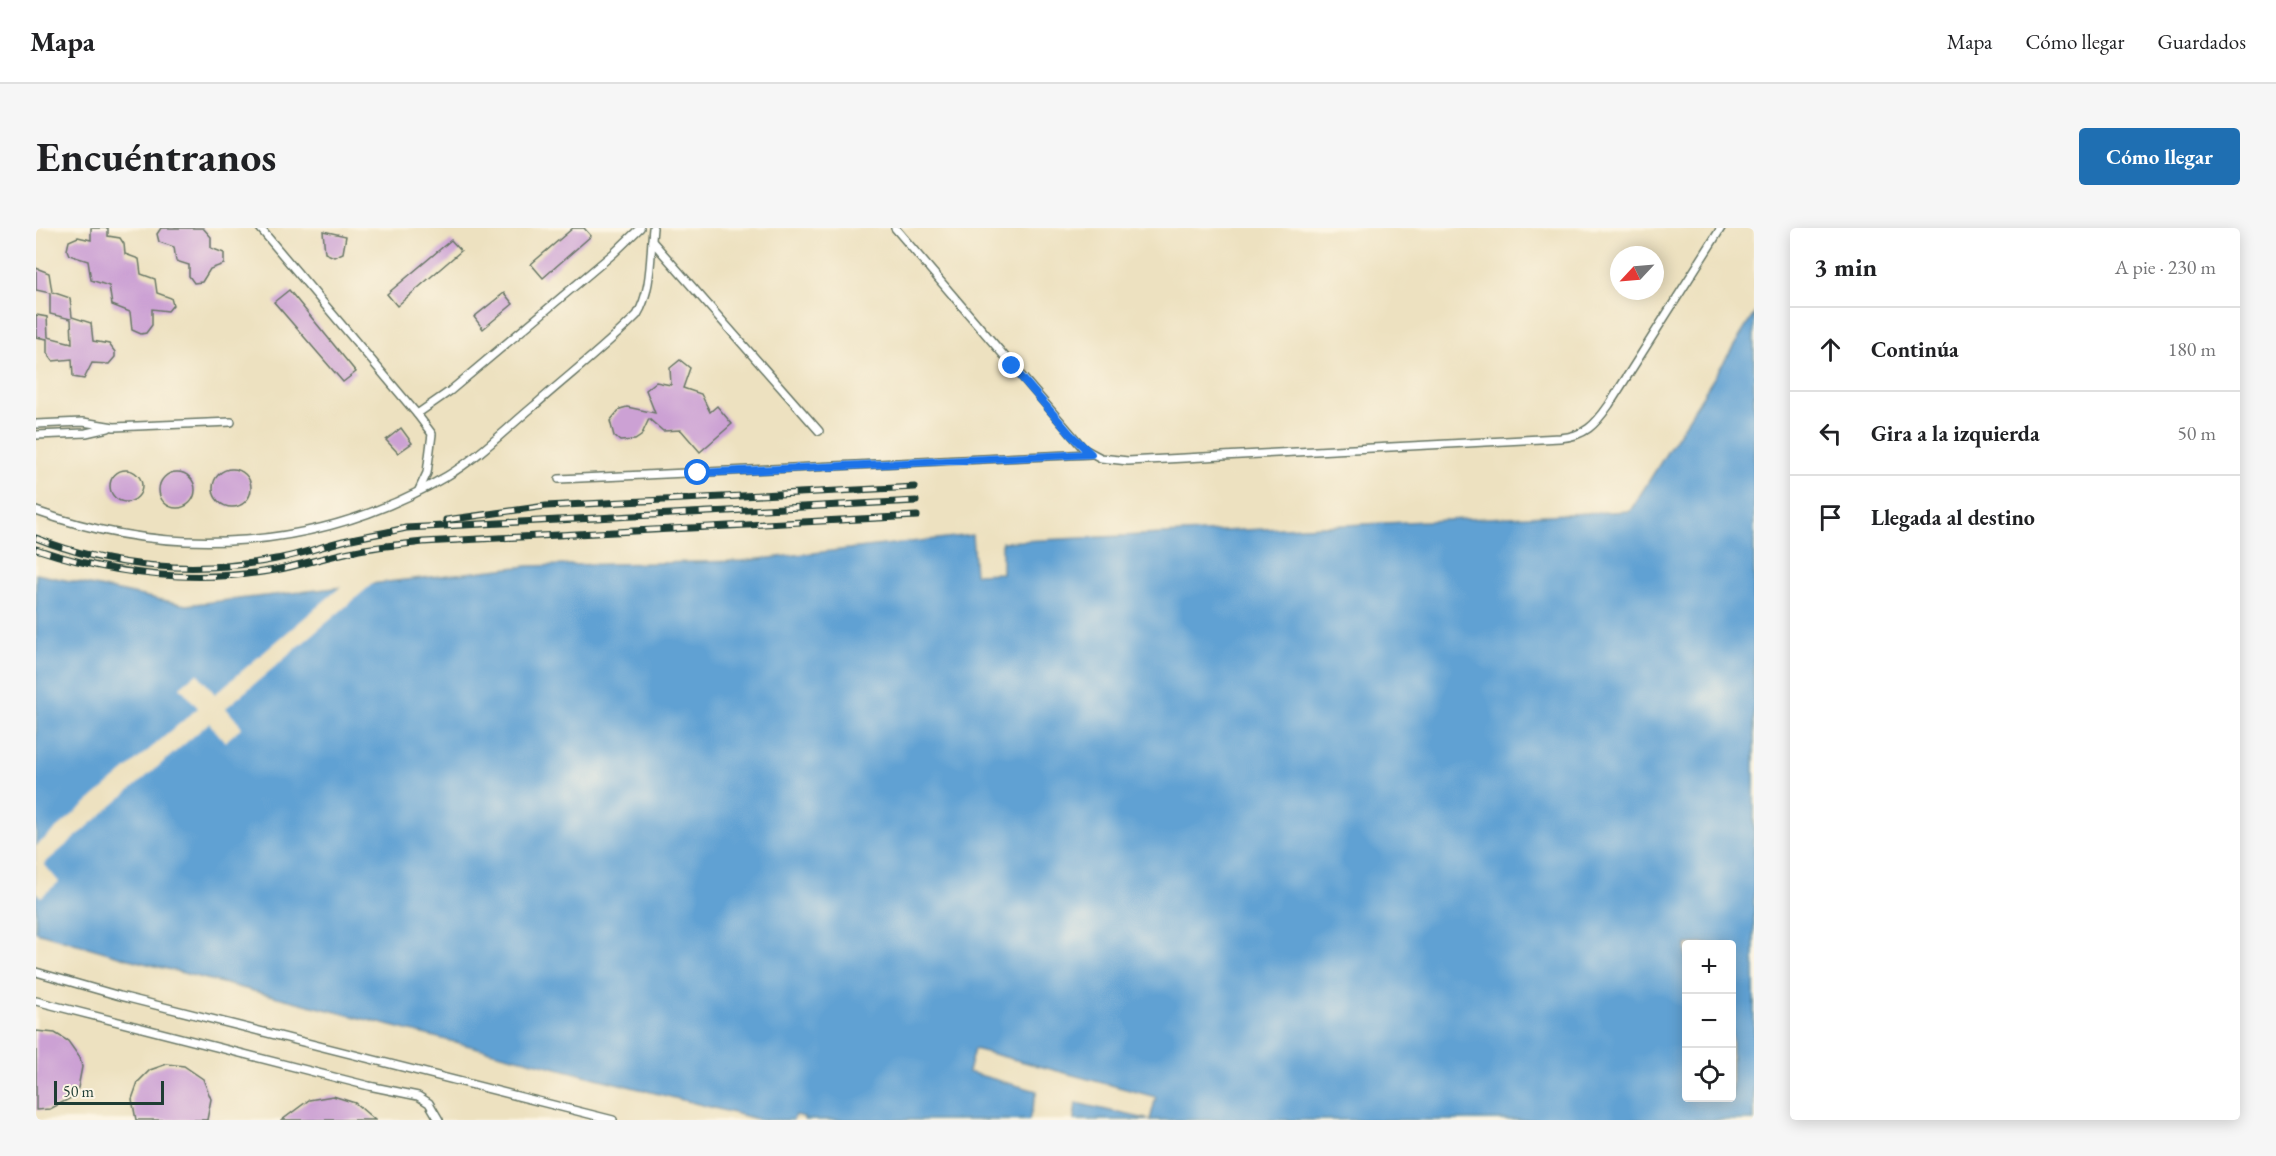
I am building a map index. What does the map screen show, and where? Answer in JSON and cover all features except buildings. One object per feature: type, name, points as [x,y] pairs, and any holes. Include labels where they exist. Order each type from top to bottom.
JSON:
[{"type":"lane","points":[[260,228],[432,434],[427,473],[419,490]]},
{"type":"lane","points":[[417,414],[450,391],[614,253],[640,228]]},
{"type":"lane","points":[[36,511],[122,536],[159,541],[225,542],[284,535],[342,522],[419,490],[465,464],[637,315],[647,292],[653,228]]},
{"type":"lane","points":[[895,228],[1071,435],[1091,454]]},
{"type":"lane","points":[[559,479],[1091,454],[1111,460],[1128,461],[1581,435],[1593,427],[1609,405],[1721,228]]},
{"type":"lane","points":[[652,241],[819,431]]},
{"type":"lane","points":[[36,424],[83,422],[114,427]]},
{"type":"lane","points":[[36,435],[86,433],[114,427],[231,422]]},
{"type":"lane","points":[[36,972],[131,999],[588,1117],[613,1120]]},
{"type":"lane","points":[[36,1001],[369,1086],[418,1096],[429,1103],[439,1120]]},
{"type":"water","points":[[1754,314],[1754,1120],[1150,1120],[1156,1097],[974,1049],[968,1072],[1037,1091],[1029,1120],[804,1120],[804,1117],[795,1115],[793,1120],[761,1120],[136,961],[36,932],[36,574],[186,605],[528,566],[742,561],[972,535],[975,574],[1002,573],[1002,542],[1630,511]]},
{"type":"water","points":[[1076,1103],[1150,1120],[1074,1120]]},
{"type":"pier","points":[[377,580],[226,708],[242,727],[225,742],[209,723],[44,864],[59,882],[41,897],[36,892],[36,846],[198,708],[180,687],[197,673],[215,694],[344,584]]},
{"type":"railway","points":[[446,520],[546,506],[915,487]]},
{"type":"railway","points":[[36,538],[94,556],[124,562],[154,566],[216,567],[285,557],[343,541],[406,528],[916,501]]},
{"type":"railway","points":[[36,549],[124,571],[214,576],[275,570],[363,549],[423,542],[917,516]]},
{"type":"route","points":[[698,473],[1091,454],[1071,435],[1012,366]]}]
